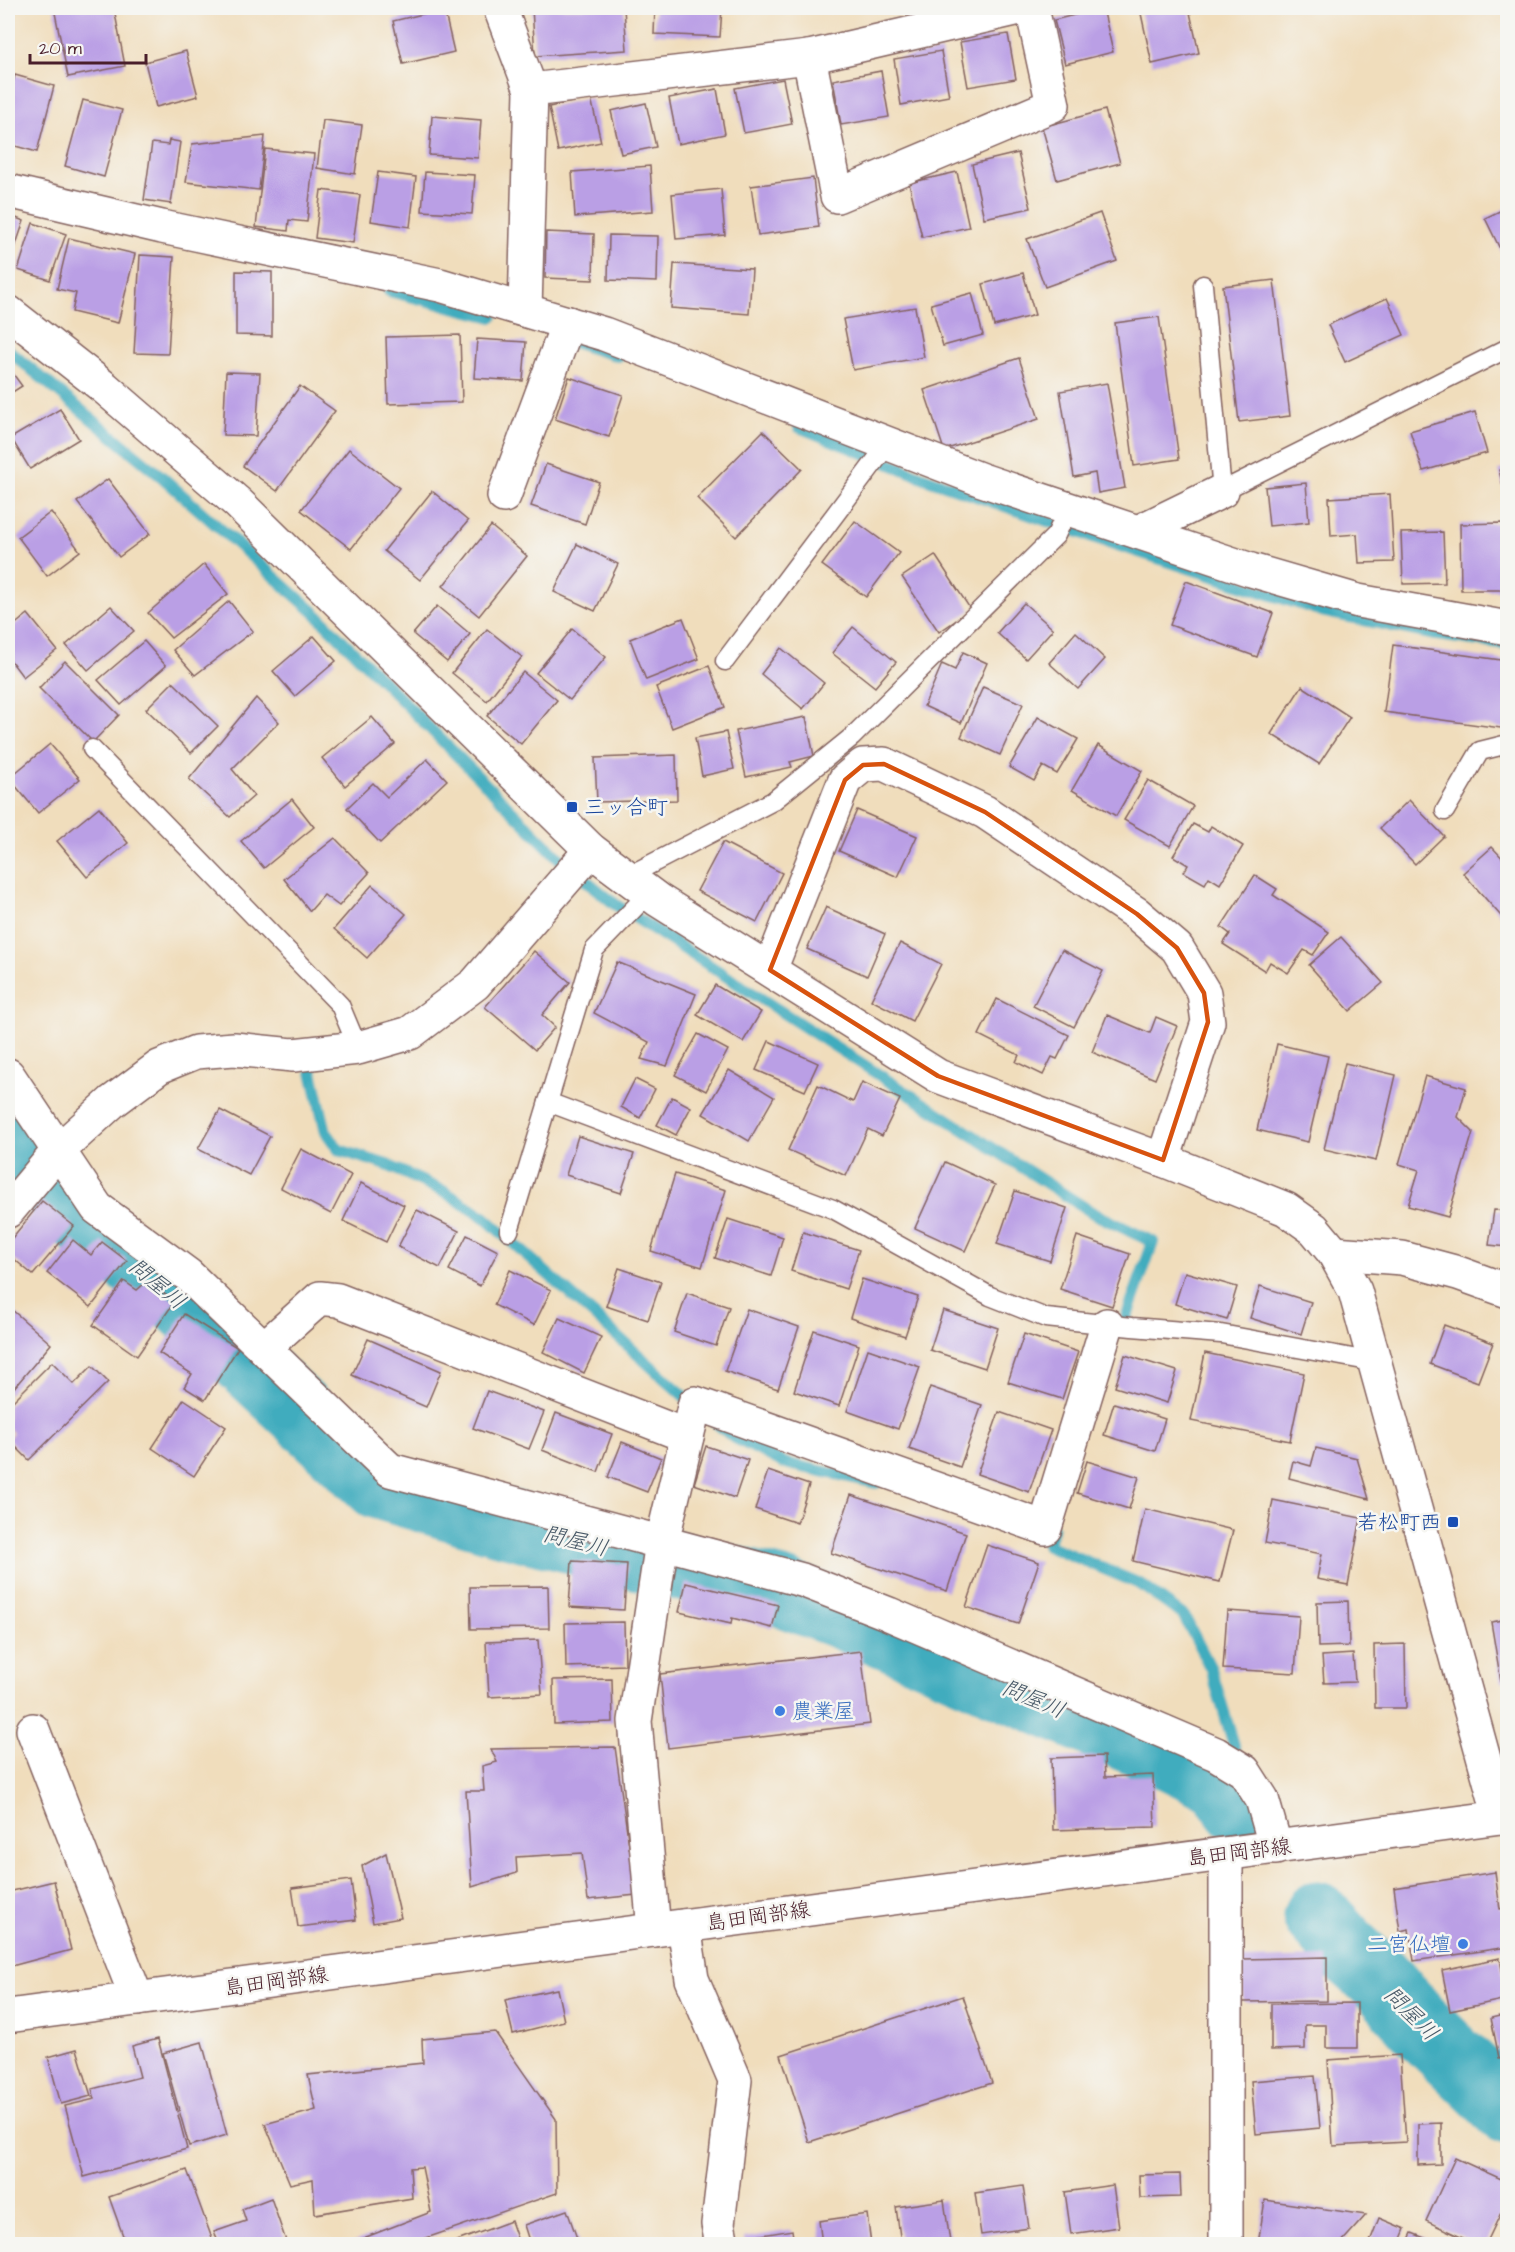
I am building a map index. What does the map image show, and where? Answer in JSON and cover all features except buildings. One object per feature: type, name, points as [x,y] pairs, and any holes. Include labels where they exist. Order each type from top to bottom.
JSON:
[{"type":"street","points":[[500,8],[531,90],[525,310]]},
{"type":"street","points":[[531,90],[809,57],[1020,8]]},
{"type":"street","points":[[809,57],[837,196],[1053,105],[1032,8]]},
{"type":"street","points":[[8,191],[162,227],[440,285],[615,338],[982,480],[1251,570],[1358,601],[1508,628]]},
{"type":"street","points":[[8,312],[105,388],[238,503],[591,850],[638,885],[938,1076],[1163,1160],[1286,1209],[1314,1229],[1334,1253],[1355,1291],[1504,1817]]},
{"type":"street","points":[[504,496],[568,323]]},
{"type":"street","points":[[1138,532],[1222,491]]},
{"type":"street","points":[[770,970],[844,780],[863,765],[884,764],[985,812],[1137,914],[1177,948],[1204,993],[1208,1022],[1163,1160]]},
{"type":"street","points":[[8,1211],[59,1150],[112,1102],[159,1067],[196,1052],[234,1048],[293,1055],[358,1048],[410,1033],[475,984],[591,850]]},
{"type":"street","points":[[8,1075],[97,1208],[188,1275],[390,1470],[802,1580],[889,1614],[1216,1754],[1244,1772],[1262,1799],[1276,1848]]},
{"type":"street","points":[[1334,1253],[1402,1258],[1458,1273],[1508,1291]]},
{"type":"street","points":[[264,1348],[320,1299],[338,1300],[687,1436]]},
{"type":"street","points":[[722,2244],[718,2224],[735,2080],[669,1928],[635,1721],[662,1542],[695,1403],[1045,1528],[1107,1325]]},
{"type":"street","points":[[33,1730],[137,1999]]},
{"type":"street","name":"島田岡部線","points":[[8,2016],[1504,1817]]},
{"type":"street","points":[[1226,1854],[1226,2244]]},
{"type":"lane","points":[[1203,285],[1222,491],[1508,348]]},
{"type":"lane","points":[[725,661],[888,444]]},
{"type":"lane","points":[[509,1231],[594,950],[638,885],[773,801],[852,737],[1056,535],[1068,509]]},
{"type":"lane","points":[[1445,811],[1480,751],[1508,744]]},
{"type":"lane","points":[[92,749],[340,1005],[358,1048]]},
{"type":"lane","points":[[548,1102],[833,1209],[990,1296],[1046,1318],[1221,1334],[1374,1362]]},
{"type":"highlighted area","points":[[884,764],[985,812],[1137,914],[1177,948],[1204,993],[1208,1022],[1163,1160],[938,1076],[770,970],[845,780],[863,765]]},
{"type":"waterway","points":[[389,291],[492,317]]},
{"type":"waterway","points":[[563,339],[618,356]]},
{"type":"waterway","points":[[8,350],[162,477],[315,613],[562,861],[616,905],[1093,1213],[1153,1242],[1122,1330]]},
{"type":"waterway","points":[[799,427],[925,478],[1099,539],[1325,612],[1430,634],[1508,645]]},
{"type":"waterway","points":[[312,1072],[326,1132],[339,1150],[387,1165],[445,1192],[484,1217],[692,1403]]},
{"type":"waterway","name":"問屋川","points":[[8,1128],[25,1153],[84,1222],[182,1302],[378,1485],[499,1521],[778,1591],[839,1614],[1172,1757],[1220,1781],[1238,1807]]},
{"type":"waterway","points":[[715,1422],[733,1437],[784,1463],[876,1483]]},
{"type":"waterway","points":[[1053,1528],[1047,1545],[1140,1584],[1184,1616],[1211,1669],[1234,1745],[1238,1807]]},
{"type":"waterway","name":"問屋川","points":[[1317,1916],[1351,1953],[1379,1978],[1417,2022],[1508,2110]]},
{"type":"place","name":"三ッ合町","points":[[572,807]]},
{"type":"place","name":"若松町西","points":[[1453,1522]]},
{"type":"place","name":"農業屋","points":[[780,1711]]},
{"type":"place","name":"二宮仏壇","points":[[1463,1944]]}]
